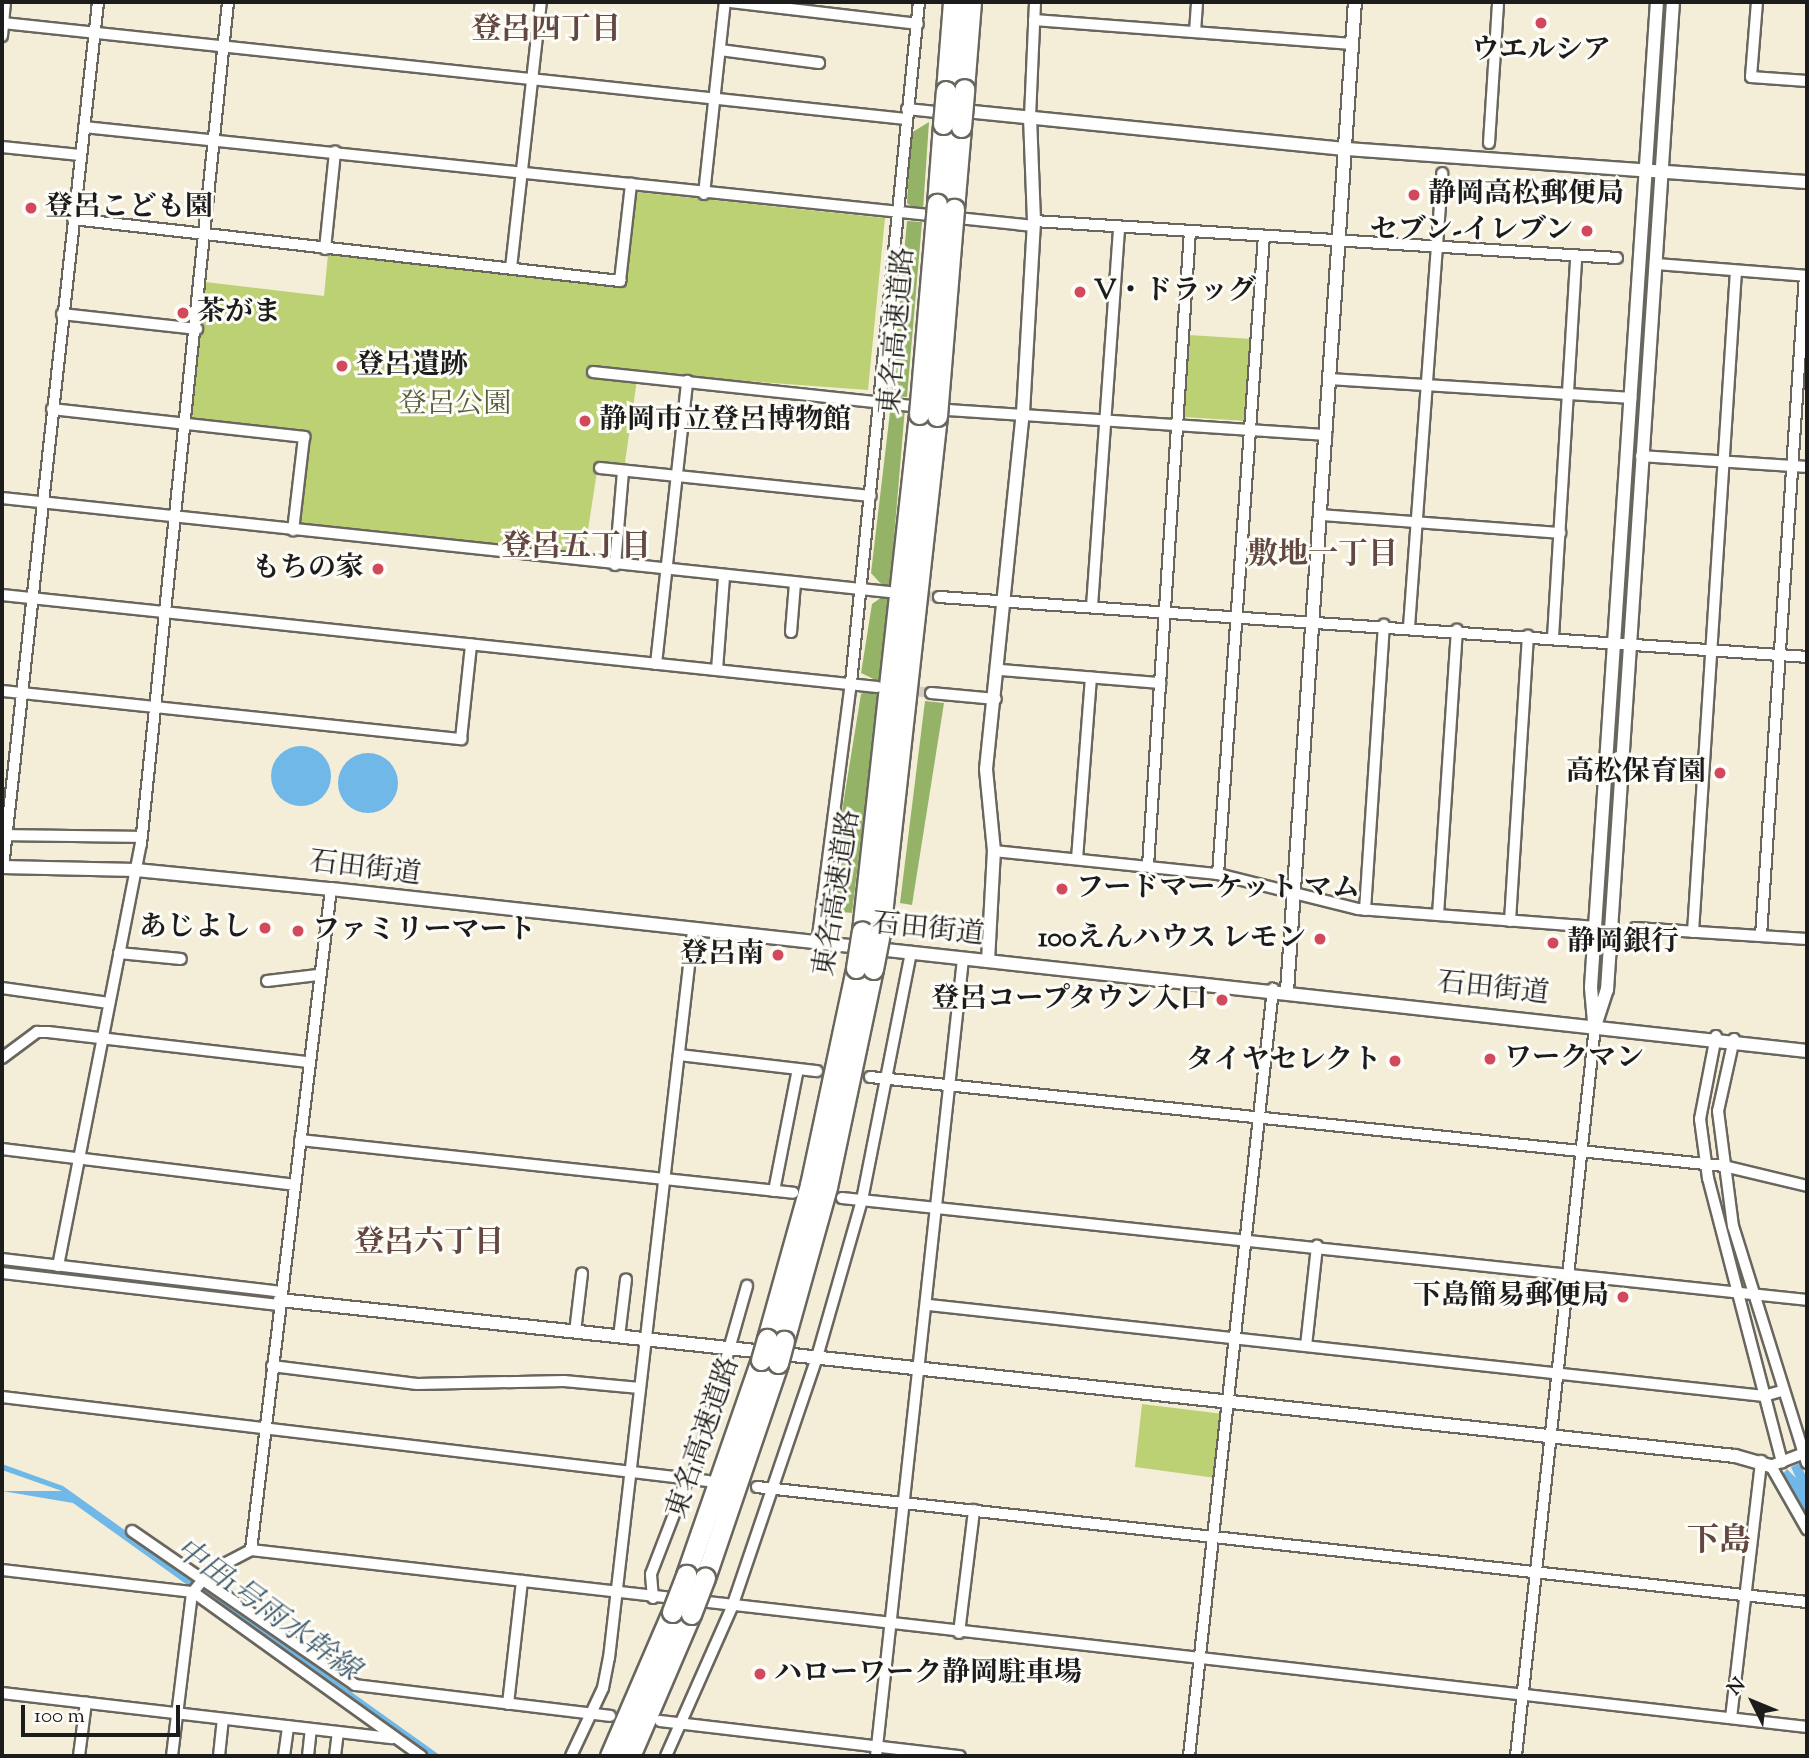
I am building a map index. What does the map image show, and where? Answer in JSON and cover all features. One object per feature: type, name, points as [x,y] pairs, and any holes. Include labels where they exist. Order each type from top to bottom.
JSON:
[{"type":"highway","name":"東名高速道路","points":[[630,1756],[695,1577],[828,1187],[871,932],[928,415],[945,206],[959,121],[955,90],[953,2]]},
{"type":"highway","name":"東名高速道路","points":[[955,90],[971,2]]},
{"type":"highway","name":"東名高速道路","points":[[610,1756],[681,1613]]},
{"type":"street","points":[[2,36],[5,2]]},
{"type":"street","points":[[2,867],[6,788],[21,694],[98,2]]},
{"type":"street","points":[[58,1266],[142,837],[157,709],[174,518],[197,329],[228,2]]},
{"type":"street","points":[[511,268],[541,2]]},
{"type":"street","points":[[705,194],[725,2]]},
{"type":"street","points":[[731,2],[918,24]]},
{"type":"street","points":[[817,944],[851,683],[900,214],[919,2]]},
{"type":"street","points":[[988,961],[994,851],[986,769],[1001,670],[1023,414],[1034,224],[1030,117],[1035,2]]},
{"type":"street","points":[[1195,32],[1197,2]]},
{"type":"street","points":[[1287,990],[1355,2]]},
{"type":"street","points":[[1489,143],[1498,2]]},
{"type":"street","points":[[1516,1756],[1595,1026],[1596,927],[1657,2]]},
{"type":"street","points":[[1595,1026],[1607,990],[1628,643],[1673,2]]},
{"type":"street","points":[[1757,2],[1751,78],[1807,81]]},
{"type":"street","points":[[1034,20],[1352,44]]},
{"type":"street","points":[[3,23],[959,121],[1030,117],[1346,149],[1807,182]]},
{"type":"street","points":[[720,50],[819,63]]},
{"type":"street","points":[[84,127],[900,214],[1617,258]]},
{"type":"street","points":[[2,147],[80,155]]},
{"type":"street","points":[[325,249],[335,152]]},
{"type":"street","points":[[1409,627],[1442,173]]},
{"type":"street","points":[[73,219],[620,281],[631,184]]},
{"type":"street","points":[[1092,606],[1119,228]]},
{"type":"street","points":[[1148,866],[1190,231]]},
{"type":"street","points":[[1219,874],[1264,236]]},
{"type":"street","points":[[1553,637],[1576,256]]},
{"type":"street","points":[[1655,264],[1806,276],[1761,936]]},
{"type":"street","points":[[1693,932],[1736,271]]},
{"type":"street","points":[[62,314],[197,329]]},
{"type":"street","points":[[593,372],[1023,414],[1326,435]]},
{"type":"street","points":[[1330,379],[1631,398]]},
{"type":"street","points":[[656,664],[664,571],[687,382]]},
{"type":"street","points":[[52,410],[304,437],[293,530]]},
{"type":"street","points":[[1641,456],[1807,467]]},
{"type":"street","points":[[600,468],[871,496]]},
{"type":"street","points":[[615,565],[623,471]]},
{"type":"street","points":[[2,498],[664,571],[888,592]]},
{"type":"street","points":[[1321,515],[1560,533]]},
{"type":"street","points":[[717,670],[724,576]]},
{"type":"street","points":[[791,632],[794,583]]},
{"type":"street","points":[[2,595],[877,687]]},
{"type":"street","points":[[939,597],[1007,598],[1807,657]]},
{"type":"street","points":[[1365,910],[1384,625]]},
{"type":"street","points":[[1438,915],[1457,630]]},
{"type":"street","points":[[1510,921],[1528,636]]},
{"type":"street","points":[[2,691],[461,739],[471,645]]},
{"type":"street","points":[[1001,670],[1160,683]]},
{"type":"street","points":[[1077,859],[1090,678]]},
{"type":"street","points":[[931,692],[996,699]]},
{"type":"street","points":[[4,835],[142,837]]},
{"type":"street","points":[[994,851],[1219,874],[1295,896],[1365,910],[1596,927]]},
{"type":"street","name":"石田街道","points":[[2,867],[136,870],[331,889],[817,944],[1287,990],[1595,1026],[1716,1036],[1807,1051]]},
{"type":"street","points":[[251,1550],[318,975],[331,889]]},
{"type":"street","points":[[1635,928],[1807,939]]},
{"type":"street","points":[[571,1756],[603,1688],[618,1594],[629,1472],[667,1178],[693,930]]},
{"type":"street","points":[[666,1756],[732,1607],[775,1488],[817,1357],[862,1200],[911,952]]},
{"type":"street","points":[[120,953],[181,960]]},
{"type":"street","points":[[876,1752],[940,1208],[963,958]]},
{"type":"street","points":[[267,981],[318,975]]},
{"type":"street","points":[[2,988],[109,1003]]},
{"type":"street","points":[[1189,1756],[1230,1402],[1273,989]]},
{"type":"street","points":[[2,1058],[37,1032],[308,1062]]},
{"type":"street","points":[[1716,1036],[1700,1119],[1707,1166],[1734,1291],[1764,1396],[1771,1463],[1745,1595],[1731,1718]]},
{"type":"street","points":[[2,1273],[280,1299],[1550,1436],[1771,1463],[1806,1457],[1751,1293],[1724,1166],[1719,1094],[1734,1039]]},
{"type":"street","points":[[680,1055],[817,1071]]},
{"type":"street","points":[[774,1191],[798,1069]]},
{"type":"street","points":[[870,1077],[1724,1166],[1807,1186]]},
{"type":"street","points":[[300,1140],[793,1193]]},
{"type":"street","points":[[2,1149],[294,1185]]},
{"type":"street","points":[[842,1198],[1317,1246],[1807,1300]]},
{"type":"street","points":[[1306,1346],[1317,1246]]},
{"type":"street","points":[[2,1259],[280,1299]]},
{"type":"street","points":[[575,1332],[582,1273]]},
{"type":"street","points":[[619,1336],[626,1279]]},
{"type":"street","points":[[653,1598],[652,1574],[690,1478],[732,1348],[747,1286]]},
{"type":"street","points":[[929,1305],[1764,1396],[1782,1391]]},
{"type":"street","points":[[272,1366],[417,1384],[564,1381],[640,1388]]},
{"type":"street","points":[[2,1397],[708,1481]]},
{"type":"street","points":[[1771,1463],[1807,1528]]},
{"type":"street","points":[[757,1487],[974,1510],[1214,1540],[1807,1602]]},
{"type":"street","points":[[959,1633],[974,1510]]},
{"type":"street","points":[[132,1531],[355,1685],[610,1716]]},
{"type":"street","points":[[172,1756],[193,1593],[209,1572],[251,1550],[1200,1661],[1807,1727]]},
{"type":"street","points":[[2,1570],[193,1593],[421,1756]]},
{"type":"street","points":[[508,1704],[522,1581]]},
{"type":"street","points":[[2,1693],[394,1738]]},
{"type":"street","points":[[79,1756],[86,1702]]},
{"type":"street","points":[[219,1756],[223,1719]]},
{"type":"street","points":[[660,1721],[876,1752],[960,1756]]},
{"type":"street","points":[[285,1756],[288,1726]]},
{"type":"street","points":[[308,1756],[311,1729]]},
{"type":"street","points":[[335,1756],[338,1731]]},
{"type":"green space","points":[[929,122],[923,210],[915,210],[907,203],[911,133]]},
{"type":"green space","name":"登呂公園","points":[[636,192],[885,218],[868,390],[638,373],[624,469],[598,465],[584,556],[301,525],[310,432],[191,419],[205,282],[324,296],[328,254],[625,286]]},
{"type":"green space","points":[[907,221],[922,222],[907,397],[891,396]]},
{"type":"green space","points":[[1189,335],[1252,339],[1246,421],[1184,417]]},
{"type":"green space","points":[[905,408],[890,586],[882,585],[871,573],[890,412]]},
{"type":"green space","points":[[882,597],[889,598],[880,682],[861,673],[872,604]]},
{"type":"green space","points":[[867,691],[879,693],[852,913],[826,910],[861,694]]},
{"type":"green space","points":[[925,701],[944,703],[912,905],[900,903]]},
{"type":"green space","points":[[1142,1404],[1223,1414],[1216,1478],[1135,1467]]},
{"type":"water","points":[[301,746],[322,755],[331,776],[322,797],[301,806],[280,797],[271,776],[280,755]]},
{"type":"water","points":[[368,753],[389,762],[398,783],[389,804],[368,813],[347,804],[338,783],[347,762]]},
{"type":"water","points":[[1800,1463],[1807,1479],[1807,1521],[1781,1476],[1787,1469],[1796,1478],[1791,1467]]},
{"type":"water","points":[[2,1464],[63,1486],[441,1756],[426,1756],[73,1503],[2,1491],[62,1491],[2,1470]]},
{"type":"tunnel","points":[[912,595],[939,597]]},
{"type":"tunnel","points":[[904,690],[931,693]]},
{"type":"place","name":"ウエルシア","points":[[1541,23]]},
{"type":"place","name":"静岡高松郵便局","points":[[1414,195]]},
{"type":"place","name":"登呂こども園","points":[[31,208]]},
{"type":"place","name":"セブン-イレブン","points":[[1587,231]]},
{"type":"place","name":"V・ドラッグ","points":[[1080,292]]},
{"type":"place","name":"茶がま","points":[[183,313]]},
{"type":"place","name":"登呂遺跡","points":[[342,366]]},
{"type":"place","name":"静岡市立登呂博物館","points":[[585,421]]},
{"type":"place","name":"もちの家","points":[[378,569]]},
{"type":"place","name":"高松保育園","points":[[1720,773]]},
{"type":"place","name":"フードマーケット マム","points":[[1062,889]]},
{"type":"place","name":"あじよし","points":[[265,928]]},
{"type":"place","name":"ファミリーマート","points":[[298,931]]},
{"type":"place","name":"100えんハウス レモン","points":[[1320,939]]},
{"type":"place","name":"静岡銀行","points":[[1553,943]]},
{"type":"place","name":"登呂南","points":[[778,955]]},
{"type":"place","name":"登呂コープタウン入口","points":[[1222,1000]]},
{"type":"place","name":"ワークマン","points":[[1490,1059]]},
{"type":"place","name":"タイヤセレクト","points":[[1395,1061]]},
{"type":"place","name":"下島簡易郵便局","points":[[1623,1297]]},
{"type":"place","name":"ハローワーク静岡駐車場","points":[[760,1674]]},
{"type":"district","name":"登呂四丁目","points":[[546,31]]},
{"type":"district","name":"登呂五丁目","points":[[576,548]]},
{"type":"district","name":"敷地一丁目","points":[[1323,556]]},
{"type":"district","name":"登呂六丁目","points":[[429,1244]]},
{"type":"district","name":"下島","points":[[1719,1542]]},
{"type":"water label","name":"中田1号雨水幹線","points":[[266,1611]]}]
